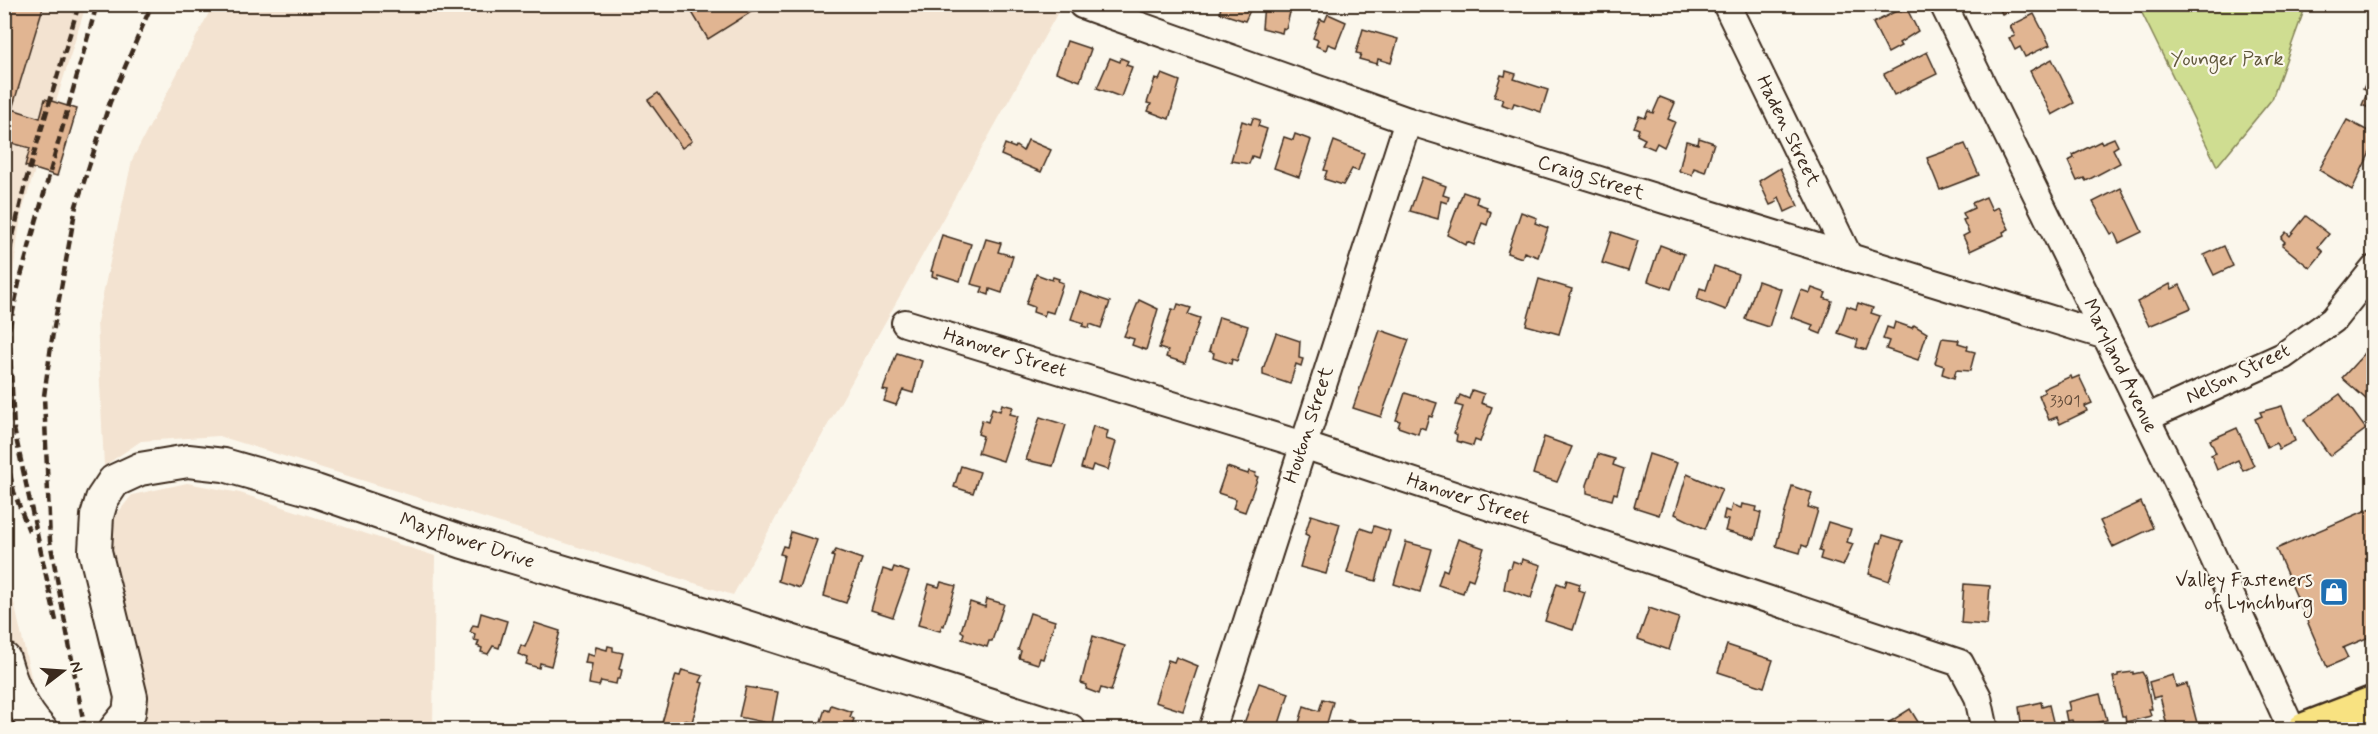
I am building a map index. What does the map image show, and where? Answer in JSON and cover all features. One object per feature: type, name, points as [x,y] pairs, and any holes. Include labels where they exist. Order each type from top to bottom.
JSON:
[{"type":"main road","points":[[2304,729],[2373,703]]},
{"type":"street","name":"Haden Street","points":[[1726,4],[1849,258]]},
{"type":"street","name":"Maryland Avenue","points":[[1943,4],[2201,530],[2292,729]]},
{"type":"street","name":"Craig Street","points":[[1082,5],[1408,121],[2106,336]]},
{"type":"street","name":"Houton Street","points":[[1212,729],[1408,121]]},
{"type":"street","name":"Nelson Street","points":[[2146,418],[2283,356],[2333,320],[2373,269]]},
{"type":"street","name":"Hanover Street","points":[[905,323],[1303,444],[1960,663],[1978,697],[1985,729]]},
{"type":"street","name":"Mayflower Drive","points":[[115,729],[129,713],[130,697],[95,552],[97,516],[102,499],[114,481],[140,469],[188,461],[224,465],[316,491],[463,542],[709,615],[1069,729]]},
{"type":"street","points":[[4,660],[11,684],[28,716],[41,729]]},
{"type":"shaded area","points":[[5,5],[86,5],[21,215],[5,331]]},
{"type":"shaded area","points":[[213,5],[1062,5],[733,595],[219,436],[141,441],[104,466],[97,322],[132,160]]},
{"type":"shaded area","points":[[187,483],[240,493],[435,556],[433,729],[142,729],[130,684],[101,534],[132,495]]},
{"type":"shaded area","points":[[4,532],[7,572],[43,729],[5,729]]},
{"type":"green space","name":"Younger Park","points":[[2138,5],[2306,5],[2272,99],[2217,166]]},
{"type":"building","points":[[4,4],[44,4],[12,109],[40,118],[45,99],[77,109],[57,176],[25,166],[30,148],[4,141]]},
{"type":"building","points":[[687,4],[764,4],[708,39]]},
{"type":"building","points":[[1221,4],[1253,4],[1245,21],[1220,13]]},
{"type":"building","points":[[1264,4],[1292,4],[1286,29],[1283,28],[1282,33],[1262,28]]},
{"type":"building","points":[[1991,4],[2024,5],[2002,14],[1998,5],[1993,7]]},
{"type":"building","points":[[1900,9],[1901,12],[1907,9],[1918,31],[1899,43],[1901,46],[1888,53],[1873,23]]},
{"type":"building","points":[[1328,14],[1346,22],[1336,47],[1328,44],[1326,50],[1316,46],[1318,40],[1313,38],[1320,19],[1325,21]]},
{"type":"building","points":[[2034,14],[2050,45],[2025,57],[2020,47],[2015,50],[2009,38],[2015,36],[2010,26]]},
{"type":"building","points":[[1363,29],[1398,39],[1391,63],[1378,59],[1377,64],[1359,59],[1361,54],[1356,53]]},
{"type":"building","points":[[1067,41],[1091,49],[1080,81],[1056,72]]},
{"type":"building","points":[[1927,52],[1937,74],[1894,95],[1884,74]]},
{"type":"building","points":[[1110,58],[1120,62],[1121,58],[1128,61],[1126,65],[1132,67],[1121,97],[1097,88]]},
{"type":"building","points":[[2052,59],[2074,103],[2052,115],[2030,71]]},
{"type":"building","points":[[2374,66],[2374,110],[2362,105],[2368,91],[2363,89]]},
{"type":"building","points":[[1506,71],[1516,74],[1514,79],[1548,90],[1541,112],[1514,103],[1512,108],[1501,104],[1503,99],[1494,97],[1501,75],[1505,76]]},
{"type":"building","points":[[1162,74],[1180,81],[1169,119],[1148,111],[1151,104],[1147,103],[1155,79],[1159,80]]},
{"type":"building","points":[[658,93],[692,141],[682,148],[648,100]]},
{"type":"building","points":[[1660,97],[1675,103],[1668,119],[1675,122],[1664,147],[1657,143],[1654,149],[1642,144],[1645,139],[1637,135],[1639,129],[1634,127],[1639,116],[1645,118],[1648,111],[1653,113]]},
{"type":"building","points":[[1253,118],[1260,120],[1258,126],[1267,129],[1258,158],[1252,156],[1249,164],[1231,161],[1242,121],[1251,124]]},
{"type":"building","points":[[2347,120],[2374,134],[2374,144],[2352,190],[2319,170]]},
{"type":"building","points":[[1295,134],[1311,140],[1299,177],[1274,168],[1284,137],[1293,140]]},
{"type":"building","points":[[1699,138],[1714,143],[1705,172],[1694,168],[1692,175],[1679,171],[1686,141],[1698,144]]},
{"type":"building","points":[[2114,138],[2118,146],[2113,149],[2120,163],[2086,181],[2084,178],[2077,181],[2068,161],[2074,158],[2073,155],[2101,141],[2102,143]]},
{"type":"building","points":[[1028,140],[1051,150],[1041,172],[1001,155],[1005,144],[1015,148],[1016,146],[1023,151]]},
{"type":"building","points":[[1334,141],[1364,153],[1358,171],[1352,169],[1343,185],[1324,179],[1327,171],[1324,170]]},
{"type":"building","points":[[1965,144],[1979,175],[1940,190],[1927,158]]},
{"type":"building","points":[[1780,168],[1798,206],[1785,212],[1779,197],[1776,199],[1777,202],[1770,205],[1759,181]]},
{"type":"building","points":[[1422,177],[1446,186],[1443,195],[1449,197],[1447,203],[1441,201],[1438,219],[1410,211]]},
{"type":"building","points":[[2121,188],[2142,232],[2119,243],[2114,232],[2111,234],[2093,202]]},
{"type":"building","points":[[1463,192],[1478,197],[1476,203],[1487,207],[1486,210],[1491,212],[1487,225],[1482,223],[1474,245],[1467,242],[1466,245],[1447,235]]},
{"type":"building","points":[[1986,197],[1992,210],[1998,207],[2009,229],[2003,232],[2004,235],[1970,251],[1963,236],[1969,233],[1963,220],[1966,219],[1963,213],[1974,208],[1972,203]]},
{"type":"building","points":[[1521,212],[1537,218],[1535,223],[1548,228],[1538,257],[1524,252],[1522,258],[1507,253]]},
{"type":"building","points":[[2306,216],[2329,234],[2318,247],[2323,252],[2310,268],[2282,245],[2285,242],[2281,238],[2286,232],[2290,236]]},
{"type":"building","points":[[1612,232],[1638,241],[1628,271],[1602,263]]},
{"type":"building","points":[[942,235],[971,244],[960,281],[938,274],[937,278],[932,276],[931,271]]},
{"type":"building","points":[[986,239],[1001,243],[998,252],[1013,256],[1002,293],[990,289],[989,295],[981,292],[983,287],[971,284]]},
{"type":"building","points":[[1660,245],[1684,254],[1671,289],[1648,281]]},
{"type":"building","points":[[2224,246],[2233,266],[2214,275],[2204,255]]},
{"type":"building","points":[[1714,266],[1738,274],[1726,310],[1697,299],[1700,288],[1706,290]]},
{"type":"building","points":[[1036,274],[1052,280],[1053,277],[1059,279],[1058,281],[1063,283],[1053,313],[1046,311],[1044,316],[1033,312],[1034,307],[1026,304]]},
{"type":"building","points":[[1539,279],[1572,289],[1559,334],[1526,325]]},
{"type":"building","points":[[1758,281],[1781,289],[1769,327],[1745,319]]},
{"type":"building","points":[[2170,284],[2172,289],[2180,285],[2191,308],[2149,326],[2137,302]]},
{"type":"building","points":[[1812,288],[1826,293],[1824,298],[1832,301],[1821,334],[1811,330],[1813,325],[1791,317],[1801,290],[1810,293]]},
{"type":"building","points":[[1080,292],[1110,302],[1101,328],[1090,324],[1089,328],[1082,326],[1084,323],[1071,319]]},
{"type":"building","points":[[1139,300],[1158,309],[1146,350],[1132,345],[1134,339],[1124,336]]},
{"type":"building","points":[[1858,303],[1873,308],[1871,313],[1880,316],[1866,350],[1856,347],[1858,340],[1838,333],[1847,306],[1856,309]]},
{"type":"building","points":[[1178,304],[1191,308],[1188,314],[1200,318],[1185,363],[1166,357],[1168,351],[1159,348],[1172,309],[1176,310]]},
{"type":"building","points":[[1219,317],[1248,326],[1237,361],[1232,359],[1231,364],[1213,358],[1214,353],[1209,351]]},
{"type":"building","points":[[1895,322],[1912,328],[1914,325],[1927,333],[1918,360],[1886,349],[1889,341],[1883,339],[1887,327],[1893,329]]},
{"type":"building","points":[[1380,330],[1409,340],[1381,417],[1353,408]]},
{"type":"building","points":[[1276,333],[1300,341],[1299,358],[1303,359],[1301,366],[1296,364],[1290,384],[1263,375]]},
{"type":"building","points":[[1942,338],[1959,340],[1958,343],[1968,346],[1967,350],[1975,352],[1970,371],[1956,370],[1954,378],[1942,374],[1944,366],[1935,363]]},
{"type":"building","points":[[897,353],[922,361],[913,393],[903,390],[896,405],[884,401],[888,391],[883,390]]},
{"type":"building","points":[[2365,353],[2374,361],[2374,406],[2342,378]]},
{"type":"building","points":[[2071,376],[2072,379],[2079,376],[2092,403],[2085,406],[2087,411],[2060,424],[2057,417],[2049,420],[2039,395],[2045,392],[2043,389]]},
{"type":"building","points":[[1472,390],[1484,394],[1481,403],[1492,407],[1480,442],[1475,440],[1473,446],[1456,441],[1457,435],[1454,433],[1463,407],[1456,405],[1460,395],[1469,399]]},
{"type":"building","points":[[1405,393],[1437,403],[1432,417],[1429,416],[1425,429],[1420,427],[1418,434],[1398,427],[1400,421],[1396,420]]},
{"type":"building","points":[[2340,394],[2366,429],[2330,456],[2304,420]]},
{"type":"building","points":[[1002,404],[1013,407],[1010,414],[1018,416],[1003,461],[978,453],[983,436],[978,434],[982,420],[988,422],[992,408],[1000,411]]},
{"type":"building","points":[[2282,406],[2295,441],[2279,449],[2276,443],[2267,447],[2255,419],[2262,416],[2260,412]]},
{"type":"building","points":[[1040,417],[1066,425],[1053,466],[1026,460]]},
{"type":"building","points":[[1093,426],[1108,431],[1106,439],[1116,442],[1108,470],[1093,465],[1091,471],[1081,468]]},
{"type":"building","points":[[2237,428],[2254,466],[2243,471],[2238,460],[2217,470],[2211,455],[2216,453],[2210,440]]},
{"type":"building","points":[[1544,437],[1572,447],[1557,482],[1533,474]]},
{"type":"building","points":[[1598,454],[1615,459],[1613,465],[1624,469],[1617,494],[1614,493],[1612,500],[1587,493],[1587,485]]},
{"type":"building","points":[[1649,454],[1677,463],[1659,515],[1634,507]]},
{"type":"building","points":[[961,466],[980,472],[973,493],[954,487]]},
{"type":"building","points":[[1227,467],[1248,474],[1249,471],[1256,473],[1255,476],[1258,477],[1245,512],[1233,508],[1236,499],[1218,493]]},
{"type":"building","points":[[1687,474],[1722,489],[1705,529],[1675,514]]},
{"type":"building","points":[[1792,486],[1812,493],[1808,507],[1818,510],[1807,547],[1802,545],[1800,553],[1776,546]]},
{"type":"building","points":[[2141,502],[2153,528],[2113,547],[2100,521]]},
{"type":"building","points":[[1742,504],[1757,507],[1756,511],[1761,513],[1755,539],[1725,531],[1728,520],[1723,519],[1725,510],[1730,512],[1732,505],[1741,508]]},
{"type":"building","name":"Valley Fasteners of Lynchburg","points":[[2374,507],[2374,635],[2343,648],[2348,658],[2327,667],[2276,549]]},
{"type":"building","points":[[1311,515],[1340,524],[1326,574],[1300,567],[1309,536],[1305,534]]},
{"type":"building","points":[[1828,522],[1851,529],[1847,542],[1853,544],[1843,566],[1820,559],[1822,552],[1819,551]]},
{"type":"building","points":[[1374,526],[1390,531],[1376,581],[1347,573],[1360,528],[1372,532]]},
{"type":"building","points":[[791,532],[817,540],[800,588],[778,581],[784,555],[780,554],[783,546],[787,547]]},
{"type":"building","points":[[1883,535],[1903,541],[1889,581],[1869,574],[1878,542],[1881,543]]},
{"type":"building","points":[[1458,539],[1484,548],[1473,580],[1468,578],[1463,593],[1438,585],[1443,569],[1447,571]]},
{"type":"building","points":[[1406,542],[1432,549],[1420,592],[1394,584]]},
{"type":"building","points":[[836,550],[862,559],[846,603],[824,596],[834,557],[832,556]]},
{"type":"building","points":[[1522,559],[1541,565],[1531,598],[1504,589],[1508,568],[1511,568],[1513,561],[1521,564]]},
{"type":"building","points":[[894,567],[909,572],[893,617],[871,610],[883,569],[892,572]]},
{"type":"building","points":[[1567,580],[1580,584],[1578,590],[1585,592],[1573,630],[1545,621],[1557,583],[1565,586]]},
{"type":"building","points":[[941,582],[956,586],[944,626],[942,625],[940,631],[918,625],[929,584],[939,587]]},
{"type":"building","points":[[1964,584],[1990,586],[1987,625],[1961,623]]},
{"type":"building","points":[[987,599],[1004,604],[992,641],[989,641],[987,647],[962,639],[964,633],[961,631],[970,602],[985,607]]},
{"type":"building","points":[[1649,608],[1679,618],[1669,650],[1638,639]]},
{"type":"building","points":[[481,613],[507,621],[499,648],[493,646],[488,654],[481,652],[482,648],[477,646],[479,641],[474,640],[475,634],[470,632],[473,625],[478,626]]},
{"type":"building","points":[[1030,613],[1055,621],[1043,659],[1040,658],[1038,664],[1019,658],[1021,651],[1018,650]]},
{"type":"building","points":[[535,623],[560,631],[551,666],[540,663],[539,668],[526,664],[528,658],[518,654],[521,645],[525,647]]},
{"type":"building","points":[[1093,636],[1125,646],[1111,691],[1101,688],[1099,694],[1086,689],[1087,685],[1081,683]]},
{"type":"building","points":[[1727,645],[1773,660],[1764,687],[1718,672]]},
{"type":"building","points":[[608,646],[613,647],[613,651],[623,653],[619,669],[622,670],[620,679],[617,679],[616,684],[601,681],[599,686],[589,684],[592,664],[585,663],[587,654],[594,656],[596,647],[607,650]]},
{"type":"building","points":[[1176,657],[1198,666],[1183,711],[1155,702],[1168,660],[1174,662]]},
{"type":"building","points":[[682,670],[703,676],[700,682],[703,683],[692,722],[684,720],[681,730],[673,730],[661,726],[676,675],[680,676]]},
{"type":"building","points":[[2133,672],[2133,674],[2142,672],[2145,677],[2152,709],[2149,709],[2151,716],[2126,722],[2125,716],[2122,716],[2113,677]]},
{"type":"building","points":[[2173,675],[2176,687],[2187,684],[2197,723],[2168,730],[2160,696],[2153,698],[2149,682]]},
{"type":"building","points":[[1259,683],[1289,693],[1277,730],[1247,730],[1248,727],[1243,726]]},
{"type":"building","points":[[746,687],[778,692],[772,724],[739,717]]},
{"type":"building","points":[[2100,694],[2107,720],[2091,724],[2092,730],[2075,730],[2072,720],[2067,721],[2065,711],[2070,710],[2068,702]]},
{"type":"building","points":[[1323,699],[1333,702],[1325,730],[1297,730],[1304,706],[1319,711]]},
{"type":"building","points":[[2041,702],[2042,707],[2049,705],[2055,730],[2022,730],[2019,707]]},
{"type":"building","points":[[831,705],[852,712],[850,717],[854,719],[850,730],[818,730],[825,709],[829,711]]},
{"type":"building","points":[[1910,709],[1923,730],[1892,730],[1888,723]]},
{"type":"building","points":[[1348,720],[1374,727],[1373,730],[1345,730]]},
{"type":"railway","points":[[4,275],[25,184],[79,4]]},
{"type":"railway","points":[[56,621],[14,429],[9,330],[19,283],[97,4]]},
{"type":"railway","points":[[85,730],[50,541],[44,396],[76,206],[110,102],[152,4]]},
{"type":"railway","points":[[4,447],[14,492],[29,531]]},
{"type":"place","name":"Valley Fasteners of Lynchburg","points":[[2334,592]]}]
